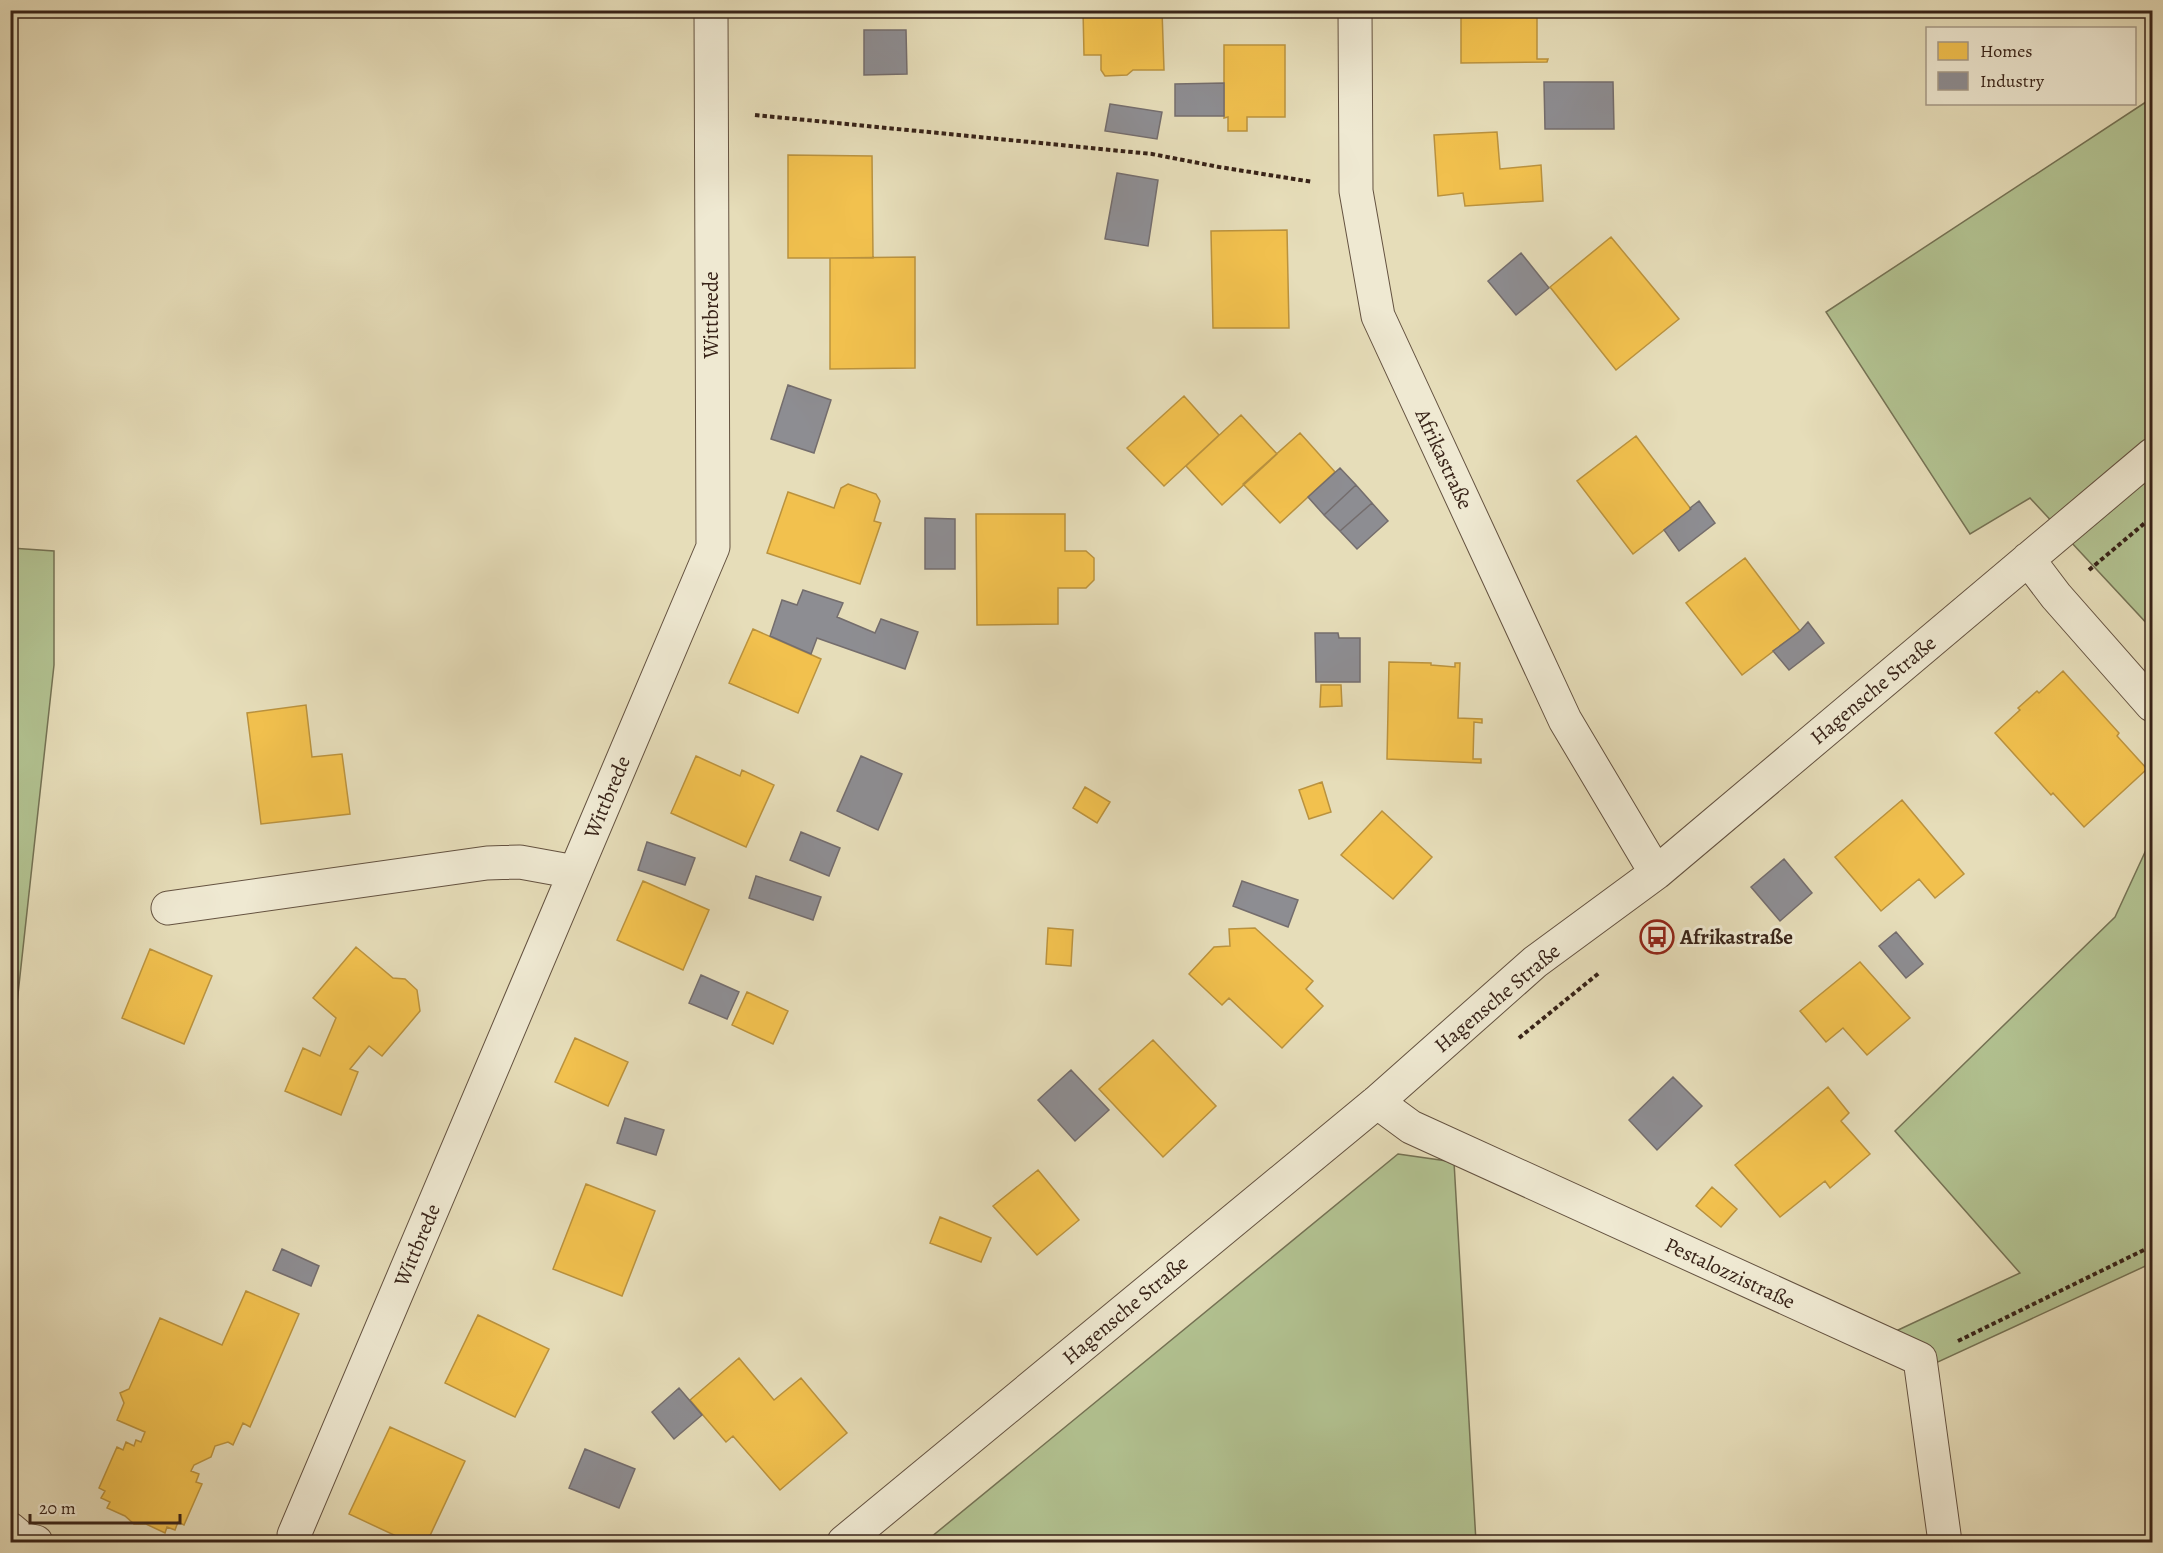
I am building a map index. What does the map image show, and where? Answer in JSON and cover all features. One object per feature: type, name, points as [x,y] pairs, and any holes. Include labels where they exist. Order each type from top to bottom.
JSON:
[{"type":"street","name":"Wittbrede","points":[[294,1542],[294,1535],[713,547],[711,10]]},
{"type":"street","name":"Afrikastraße","points":[[1355,10],[1356,190],[1378,316],[1565,720],[1656,873]]},
{"type":"street","name":"Hagensche Straße","points":[[844,1542],[1377,1102],[1535,962],[1656,873],[2152,455]]},
{"type":"street","points":[[2028,559],[2056,596],[2152,705]]},
{"type":"street","points":[[168,908],[487,862],[520,862],[575,872]]},
{"type":"street","name":"Pestalozzistraße","points":[[1377,1102],[1411,1127],[1920,1359]]},
{"type":"street","points":[[1920,1359],[1945,1542]]},
{"type":"street","points":[[10,1528],[22,1539],[36,1542]]},
{"type":"path","points":[[710,110],[1152,154],[1356,190]]},
{"type":"path","points":[[1920,1359],[2152,1246]]},
{"type":"green space","points":[[2152,98],[2152,629],[2030,498],[1970,534],[1826,312]]},
{"type":"green space","points":[[11,548],[54,551],[54,665],[11,1058]]},
{"type":"green space","points":[[2152,837],[2152,1263],[1938,1362],[1896,1331],[2020,1273],[1895,1131],[2115,917]]},
{"type":"green space","points":[[1398,1154],[1454,1162],[1476,1542],[925,1542]]},
{"type":"building: Homes","points":[[762,10],[839,10],[839,14],[762,14]]},
{"type":"building: Homes","points":[[1083,10],[1162,10],[1164,70],[1133,70],[1127,75],[1105,76],[1101,70],[1101,55],[1084,55]]},
{"type":"building: Homes","points":[[1461,10],[1537,10],[1537,59],[1548,59],[1547,62],[1461,63]]},
{"type":"building: Homes","points":[[1224,45],[1285,45],[1285,117],[1247,117],[1247,131],[1228,131],[1228,117],[1224,118]]},
{"type":"building: Homes","points":[[1497,132],[1500,169],[1541,165],[1543,201],[1465,206],[1463,193],[1438,196],[1434,135]]},
{"type":"building: Homes","points":[[788,155],[872,156],[873,258],[788,258]]},
{"type":"building: Homes","points":[[1287,230],[1289,328],[1213,328],[1211,231]]},
{"type":"building: Homes","points":[[1611,237],[1679,319],[1616,370],[1550,287]]},
{"type":"building: Homes","points":[[915,257],[915,368],[830,369],[830,258]]},
{"type":"building: Homes","points":[[1184,396],[1219,435],[1164,486],[1127,448]]},
{"type":"building: Homes","points":[[1241,415],[1277,454],[1222,505],[1186,466]]},
{"type":"building: Homes","points":[[1300,433],[1335,472],[1280,523],[1243,484]]},
{"type":"building: Homes","points":[[1636,436],[1691,509],[1633,554],[1577,481]]},
{"type":"building: Homes","points":[[848,484],[876,494],[880,501],[874,521],[881,523],[860,584],[767,553],[788,492],[834,508],[841,488]]},
{"type":"building: Homes","points":[[976,514],[1065,514],[1065,551],[1086,551],[1094,558],[1094,580],[1086,588],[1058,588],[1058,624],[977,625]]},
{"type":"building: Homes","points":[[1745,558],[1800,631],[1742,675],[1686,603]]},
{"type":"building: Homes","points":[[753,629],[821,659],[798,713],[729,683]]},
{"type":"building: Homes","points":[[1389,662],[1431,663],[1431,665],[1455,667],[1455,663],[1460,663],[1458,718],[1482,719],[1482,723],[1474,722],[1473,759],[1481,759],[1481,763],[1387,759]]},
{"type":"building: Homes","points":[[2063,671],[2119,733],[2117,736],[2147,769],[2084,827],[2053,793],[2051,795],[1995,733],[2020,710],[2018,708]]},
{"type":"building: Homes","points":[[1321,685],[1341,685],[1342,706],[1320,707]]},
{"type":"building: Homes","points":[[306,705],[312,757],[342,754],[350,814],[261,824],[247,713]]},
{"type":"building: Homes","points":[[696,756],[740,776],[742,770],[774,785],[746,847],[671,813]]},
{"type":"building: Homes","points":[[1322,782],[1331,812],[1309,819],[1299,790]]},
{"type":"building: Homes","points":[[1085,787],[1110,802],[1097,823],[1073,808]]},
{"type":"building: Homes","points":[[1902,800],[1964,874],[1935,898],[1919,879],[1881,911],[1835,857]]},
{"type":"building: Homes","points":[[1382,811],[1432,857],[1393,899],[1341,855]]},
{"type":"building: Homes","points":[[643,881],[709,910],[683,970],[617,940]]},
{"type":"building: Homes","points":[[1048,928],[1073,930],[1071,966],[1046,964]]},
{"type":"building: Homes","points":[[1255,928],[1313,981],[1306,989],[1323,1006],[1282,1048],[1229,998],[1222,1005],[1189,974],[1214,947],[1230,946],[1229,929]]},
{"type":"building: Homes","points":[[356,947],[393,978],[405,979],[417,990],[420,1011],[382,1056],[369,1046],[350,1069],[358,1072],[341,1115],[285,1091],[303,1048],[320,1056],[336,1018],[313,998]]},
{"type":"building: Homes","points":[[150,949],[212,976],[184,1044],[122,1018]]},
{"type":"building: Homes","points":[[1860,962],[1910,1018],[1867,1055],[1843,1028],[1826,1042],[1800,1011]]},
{"type":"building: Homes","points":[[747,992],[788,1011],[773,1044],[732,1025]]},
{"type":"building: Homes","points":[[575,1038],[628,1062],[608,1106],[555,1082]]},
{"type":"building: Homes","points":[[1153,1040],[1216,1106],[1163,1157],[1099,1089]]},
{"type":"building: Homes","points":[[1828,1087],[1849,1113],[1841,1121],[1870,1154],[1830,1188],[1825,1181],[1780,1217],[1735,1165]]},
{"type":"building: Homes","points":[[1038,1170],[1079,1220],[1037,1255],[993,1206]]},
{"type":"building: Homes","points":[[586,1184],[655,1211],[622,1296],[553,1269]]},
{"type":"building: Homes","points":[[1712,1187],[1737,1209],[1721,1227],[1696,1206]]},
{"type":"building: Homes","points":[[940,1217],[991,1238],[981,1262],[930,1243]]},
{"type":"building: Homes","points":[[246,1291],[299,1314],[250,1427],[243,1423],[233,1445],[228,1442],[215,1446],[211,1457],[194,1465],[191,1471],[199,1474],[196,1482],[202,1484],[184,1525],[178,1522],[175,1530],[167,1527],[165,1533],[146,1524],[134,1524],[125,1516],[107,1508],[110,1502],[101,1498],[105,1491],[99,1488],[117,1447],[123,1450],[126,1442],[134,1446],[136,1440],[141,1442],[145,1432],[117,1420],[124,1403],[120,1393],[129,1389],[160,1318],[222,1345]]},
{"type":"building: Homes","points":[[478,1315],[549,1349],[515,1417],[445,1383]]},
{"type":"building: Homes","points":[[739,1358],[774,1400],[801,1378],[847,1433],[780,1490],[733,1436],[726,1442],[690,1400]]},
{"type":"building: Homes","points":[[390,1427],[465,1461],[427,1542],[409,1542],[349,1514]]},
{"type":"building: Industry","points":[[864,30],[906,30],[907,74],[864,75]]},
{"type":"building: Industry","points":[[1544,82],[1613,82],[1614,129],[1545,129]]},
{"type":"building: Industry","points":[[1224,83],[1224,116],[1175,116],[1175,84]]},
{"type":"building: Industry","points":[[1110,104],[1162,112],[1157,139],[1105,131]]},
{"type":"building: Industry","points":[[1117,173],[1158,180],[1148,246],[1105,239]]},
{"type":"building: Industry","points":[[1521,253],[1549,288],[1516,315],[1488,281]]},
{"type":"building: Industry","points":[[788,385],[831,400],[814,453],[771,439]]},
{"type":"building: Industry","points":[[1340,468],[1356,485],[1324,515],[1308,497]]},
{"type":"building: Industry","points":[[1356,485],[1372,503],[1340,531],[1324,515]]},
{"type":"building: Industry","points":[[1699,501],[1715,523],[1679,551],[1664,530]]},
{"type":"building: Industry","points":[[1372,503],[1388,521],[1357,549],[1340,531]]},
{"type":"building: Industry","points":[[925,518],[955,519],[955,569],[925,569]]},
{"type":"building: Industry","points":[[803,590],[843,603],[837,617],[875,633],[881,619],[918,632],[905,669],[817,638],[811,654],[770,636],[782,600],[797,605]]},
{"type":"building: Industry","points":[[1808,622],[1824,643],[1789,670],[1773,651],[1800,631]]},
{"type":"building: Industry","points":[[1315,633],[1338,633],[1339,638],[1360,638],[1360,682],[1316,682]]},
{"type":"building: Industry","points":[[861,756],[902,774],[878,830],[837,811]]},
{"type":"building: Industry","points":[[801,832],[840,848],[829,876],[790,860]]},
{"type":"building: Industry","points":[[647,842],[695,858],[685,885],[638,870]]},
{"type":"building: Industry","points":[[1784,859],[1812,893],[1780,921],[1751,887]]},
{"type":"building: Industry","points":[[756,876],[821,897],[813,920],[749,898]]},
{"type":"building: Industry","points":[[1242,881],[1298,900],[1288,927],[1233,906]]},
{"type":"building: Industry","points":[[1896,932],[1923,964],[1906,978],[1879,946]]},
{"type":"building: Industry","points":[[701,975],[739,992],[727,1019],[689,1003]]},
{"type":"building: Industry","points":[[1071,1070],[1109,1110],[1075,1141],[1038,1100]]},
{"type":"building: Industry","points":[[1673,1077],[1702,1106],[1657,1150],[1629,1120]]},
{"type":"building: Industry","points":[[625,1118],[664,1130],[656,1155],[617,1143]]},
{"type":"building: Industry","points":[[282,1249],[319,1266],[311,1286],[273,1270]]},
{"type":"building: Industry","points":[[679,1388],[702,1415],[674,1439],[652,1412]]},
{"type":"building: Industry","points":[[585,1449],[635,1469],[619,1508],[569,1488]]},
{"type":"place","name":"Afrikastraße","points":[[1657,937]]}]
